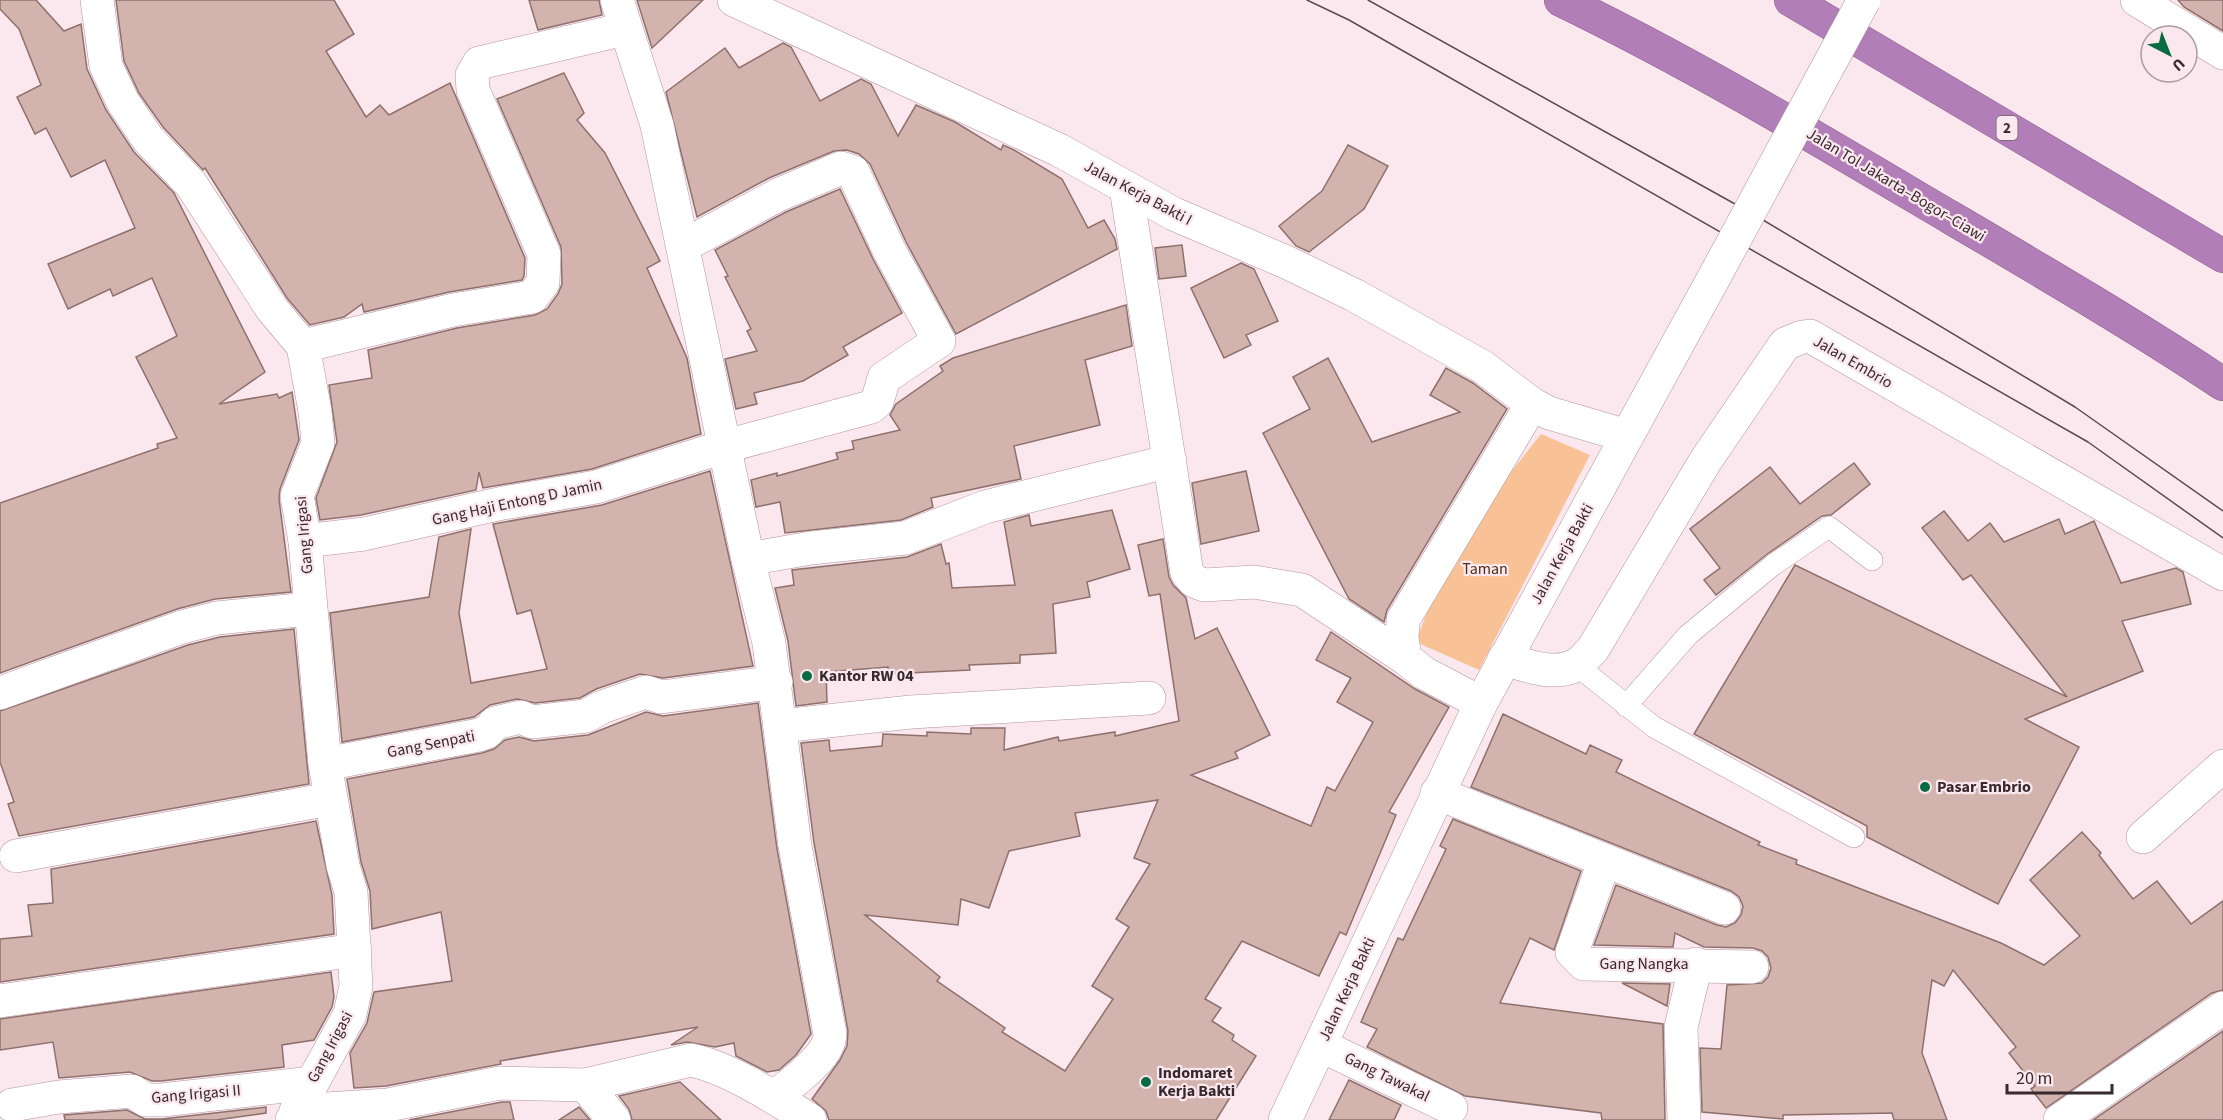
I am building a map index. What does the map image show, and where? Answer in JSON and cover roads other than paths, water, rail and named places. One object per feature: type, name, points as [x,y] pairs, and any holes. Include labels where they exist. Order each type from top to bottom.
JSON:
[{"type":"highway","name":"Jalan Tol Jakarta–Bogor–Ciawi","points":[[1561,0],[1629,33],[1815,137],[2150,336],[2223,384]]},
{"type":"highway","name":"2","points":[[1791,0],[2223,256]]},
{"type":"street","name":"Gang Irigasi","points":[[97,0],[105,66],[123,102],[148,139],[191,184],[272,309],[303,346],[315,411],[318,443],[297,496],[305,541],[309,609],[330,799],[343,867],[351,892],[356,986],[350,1014],[294,1116]]},
{"type":"street","name":"Jalan Kerja Bakti I","points":[[734,0],[1059,150],[1174,214],[1286,262],[1354,295],[1483,367],[1532,404],[1549,413],[1627,436]]},
{"type":"street","name":"Jalan Kerja Bakti","points":[[1286,1120],[1481,703],[1864,0]]},
{"type":"street","points":[[2137,0],[2223,53]]},
{"type":"street","points":[[303,346],[453,310],[532,297],[543,283],[544,254],[473,90],[472,75],[479,63],[621,14],[657,125],[726,446],[748,560],[769,643],[776,682],[795,846],[830,1038],[822,1056],[775,1097]]},
{"type":"street","name":"Gang Haji Entong D Jamin","points":[[305,541],[364,534],[503,503],[596,487],[726,446],[871,407],[877,402],[884,378],[910,359],[938,344],[939,339],[889,250],[853,172],[848,169],[841,168],[778,195],[683,246]]},
{"type":"street","points":[[1126,188],[1187,573],[1194,582],[1204,585],[1254,582],[1302,590],[1424,673],[1481,703]]},
{"type":"street","name":"Jalan Embrio","points":[[1576,665],[1605,632],[1706,460],[1779,352],[1785,344],[1802,337],[1810,336],[2223,574]]},
{"type":"street","points":[[1405,658],[1401,638],[1403,620],[1532,404]]},
{"type":"street","points":[[748,560],[812,548],[905,538],[985,507],[1170,461]]},
{"type":"street","points":[[0,693],[206,621],[250,613],[309,609]]},
{"type":"street","points":[[1504,659],[1540,669],[1557,670],[1576,665]]},
{"type":"street","name":"Gang Senpati","points":[[326,764],[479,735],[487,732],[495,723],[522,717],[532,722],[585,716],[602,707],[646,692],[661,697],[776,682]]},
{"type":"street","points":[[781,726],[911,712],[1149,698]]},
{"type":"street","points":[[2144,837],[2223,766]]},
{"type":"street","points":[[1437,793],[1604,862],[1724,908]]},
{"type":"street","points":[[16,856],[330,799]]},
{"type":"street","name":"Gang Nangka","points":[[1604,862],[1572,952],[1577,959],[1584,964],[1696,964],[1682,1027],[1684,1120]]},
{"type":"street","points":[[0,1001],[355,951]]},
{"type":"street","points":[[1696,964],[1752,967]]},
{"type":"street","points":[[2060,1120],[2223,1008]]},
{"type":"street","name":"Gang Tawakal","points":[[1322,1046],[1451,1108]]},
{"type":"street","points":[[294,1116],[387,1105],[500,1083],[585,1085],[691,1060],[704,1063],[775,1097],[810,1120]]},
{"type":"street","name":"Gang Irigasi II","points":[[12,1105],[59,1097],[132,1091],[146,1100],[162,1100],[311,1083]]},
{"type":"street","points":[[585,1085],[614,1120]]},
{"type":"lane","points":[[1626,706],[1688,635],[1773,565],[1829,527],[1872,560]]},
{"type":"lane","points":[[1576,665],[1654,727],[1854,837]]},
{"type":"tram line","points":[[1307,0],[1349,20],[2088,442],[2223,538]]},
{"type":"tram line","points":[[1368,0],[1753,214],[2075,407],[2223,511]]},
{"type":"place","name":"Kantor RW 04","points":[[807,676]]},
{"type":"place","name":"Pasar Embrio","points":[[1925,787]]},
{"type":"place","name":"Indomaret Kerja Bakti","points":[[1146,1082]]},
{"type":"park label","name":"Taman","points":[[1485,569]]}]
